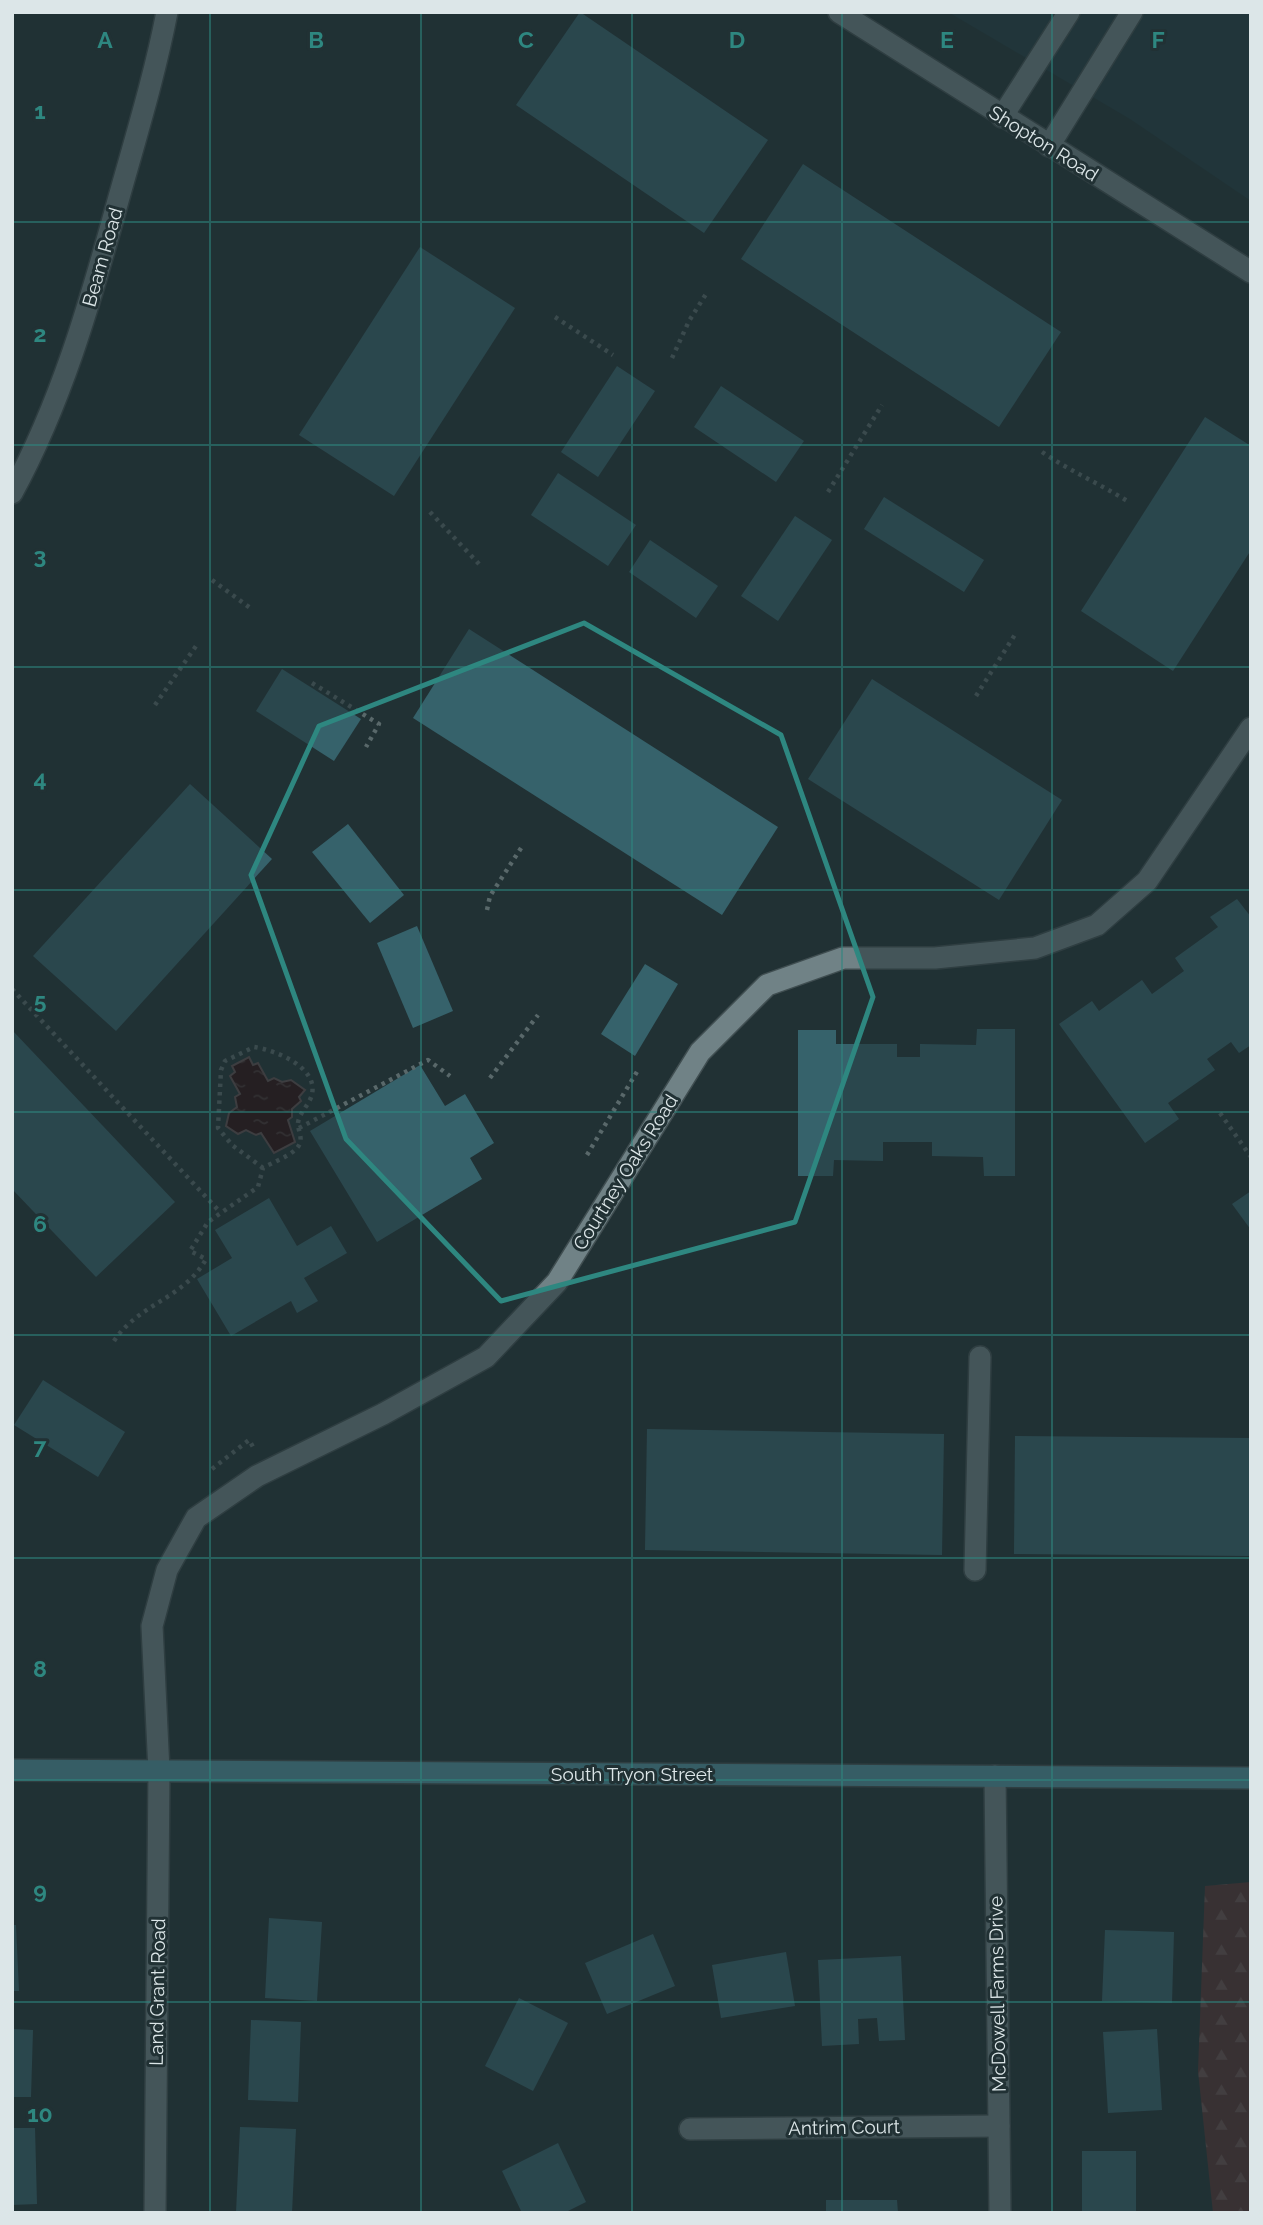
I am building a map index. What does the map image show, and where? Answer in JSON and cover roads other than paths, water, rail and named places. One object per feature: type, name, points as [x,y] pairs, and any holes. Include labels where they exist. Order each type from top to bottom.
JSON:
[{"type":"main road","name":"South Tryon Street","points":[[12,1770],[1251,1779]]},
{"type":"street","name":"Beam Road","points":[[12,493],[62,385],[88,310],[157,63],[167,12]]},
{"type":"street","name":"Shopton Road","points":[[839,12],[1251,272]]},
{"type":"street","points":[[1002,117],[1069,12]]},
{"type":"street","points":[[1049,146],[1132,12]]},
{"type":"street","name":"Courtney Oaks Road","points":[[159,1771],[152,1626],[167,1570],[196,1518],[257,1476],[383,1414],[486,1356],[557,1282],[700,1052],[767,985],[843,958],[934,958],[1035,948],[1097,925],[1147,881],[1251,728]]},
{"type":"street","points":[[975,1570],[979,1357]]},
{"type":"street","name":"Land Grant Road","points":[[155,2213],[159,1771]]},
{"type":"street","name":"McDowell Farms Drive","points":[[995,1776],[1000,2213]]},
{"type":"street","name":"Antrim Court","points":[[690,2129],[999,2126]]},
{"type":"water","points":[[249,1057],[253,1065],[258,1063],[268,1081],[274,1078],[282,1082],[291,1080],[305,1090],[288,1120],[295,1142],[274,1153],[261,1133],[256,1135],[246,1130],[238,1134],[226,1126],[229,1113],[237,1107],[235,1097],[240,1094],[230,1076],[235,1072],[232,1066]]}]
